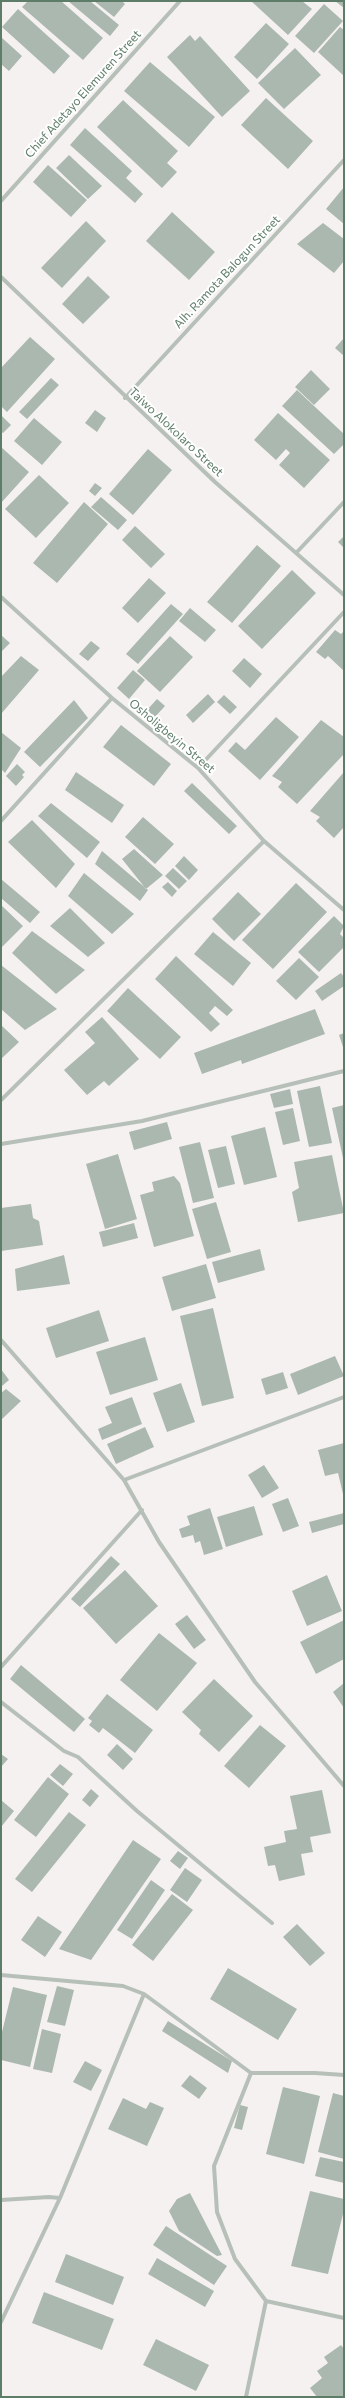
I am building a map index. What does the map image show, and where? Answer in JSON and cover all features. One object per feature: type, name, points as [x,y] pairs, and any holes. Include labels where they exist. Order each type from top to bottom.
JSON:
[{"type":"street","name":"Chief Adetayo Elemuren Street","points":[[1,201],[180,1]]},
{"type":"street","name":"Alh. Ramota Balogun Street","points":[[125,398],[344,160]]},
{"type":"street","name":"Taiwo Alokolaro Street","points":[[1,277],[125,398],[215,482],[297,552],[344,595]]},
{"type":"street","points":[[297,552],[344,502]]},
{"type":"street","name":"Osholigbeyin Street","points":[[1,598],[112,698],[198,768],[264,841],[344,910]]},
{"type":"street","points":[[198,768],[344,612]]},
{"type":"street","points":[[1,821],[112,698]]},
{"type":"street","points":[[1,1100],[264,841]]},
{"type":"street","points":[[1,1144],[142,1121],[344,1071]]},
{"type":"street","points":[[1,1340],[124,1480],[159,1542],[255,1682],[344,1786]]},
{"type":"street","points":[[124,1480],[344,1397]]},
{"type":"street","points":[[1,1667],[142,1510]]},
{"type":"street","points":[[1,1702],[64,1751],[78,1757],[137,1811],[272,1923]]},
{"type":"street","points":[[1,1975],[122,1986],[144,1994],[250,2073],[315,2073],[344,2075]]},
{"type":"street","points":[[1,2322],[60,2198],[144,1994]]},
{"type":"street","points":[[250,2073],[214,2166],[217,2212],[235,2259],[266,2301],[344,2318]]},
{"type":"street","points":[[1,2200],[49,2197],[60,2198]]},
{"type":"street","points":[[246,2397],[266,2301]]},
{"type":"building","points":[[28,1],[61,1],[103,38],[83,60],[22,7]]},
{"type":"building","points":[[68,1],[90,1],[119,25],[110,36]]},
{"type":"building","points":[[94,1],[122,1],[125,4],[114,17]]},
{"type":"building","points":[[251,1],[302,1],[312,9],[288,35]]},
{"type":"building","points":[[335,1],[344,1],[344,8]]},
{"type":"building","points":[[324,4],[343,21],[314,53],[295,36]]},
{"type":"building","points":[[18,9],[70,56],[54,74],[2,27]]},
{"type":"building","points":[[266,23],[289,44],[257,79],[234,57]]},
{"type":"building","points":[[340,27],[344,30],[344,76],[318,52]]},
{"type":"building","points":[[190,35],[195,41],[200,36],[250,91],[222,117],[167,57]]},
{"type":"building","points":[[1,37],[22,56],[9,71],[1,64]]},
{"type":"building","points":[[295,48],[321,75],[284,109],[258,83]]},
{"type":"building","points":[[150,62],[215,117],[189,147],[124,91]]},
{"type":"building","points":[[266,98],[313,141],[288,169],[241,125]]},
{"type":"building","points":[[123,100],[178,151],[167,163],[177,172],[162,188],[97,127]]},
{"type":"building","points":[[85,128],[132,171],[126,178],[143,194],[135,203],[70,145]]},
{"type":"building","points":[[69,155],[102,186],[88,199],[56,168]]},
{"type":"building","points":[[48,165],[87,200],[71,217],[33,182]]},
{"type":"building","points":[[344,187],[344,224],[326,209]]},
{"type":"building","points":[[172,212],[215,252],[189,280],[146,241]]},
{"type":"building","points":[[86,221],[106,241],[62,288],[41,268]]},
{"type":"building","points":[[323,223],[344,239],[344,261],[334,273],[297,244]]},
{"type":"building","points":[[88,276],[110,297],[83,324],[62,304]]},
{"type":"building","points":[[30,337],[55,359],[7,412],[1,406],[1,368]]},
{"type":"building","points":[[344,338],[344,356],[335,348]]},
{"type":"building","points":[[311,370],[330,389],[314,405],[295,387]]},
{"type":"building","points":[[51,378],[59,385],[27,419],[19,412]]},
{"type":"building","points":[[297,390],[344,434],[344,444],[334,454],[282,406]]},
{"type":"building","points":[[95,410],[106,418],[97,432],[85,423]]},
{"type":"building","points":[[278,413],[330,460],[304,488],[279,465],[290,453],[286,449],[276,460],[254,440]]},
{"type":"building","points":[[1,415],[11,425],[3,433],[1,432]]},
{"type":"building","points":[[34,418],[62,442],[42,465],[14,441]]},
{"type":"building","points":[[1,447],[29,472],[1,503]]},
{"type":"building","points":[[148,449],[172,470],[133,515],[109,494]]},
{"type":"building","points":[[39,475],[69,503],[36,538],[5,509]]},
{"type":"building","points":[[95,483],[102,488],[95,496],[89,491]]},
{"type":"building","points":[[101,497],[127,520],[118,530],[91,507]]},
{"type":"building","points":[[84,502],[108,524],[57,583],[33,563]]},
{"type":"building","points":[[135,526],[165,554],[151,568],[122,540]]},
{"type":"building","points":[[344,536],[344,548],[338,542]]},
{"type":"building","points":[[257,545],[281,566],[232,623],[207,602]]},
{"type":"building","points":[[292,570],[316,593],[262,649],[238,626]]},
{"type":"building","points":[[149,578],[166,593],[138,623],[122,608]]},
{"type":"building","points":[[171,604],[183,614],[138,664],[126,654]]},
{"type":"building","points":[[190,608],[216,630],[205,642],[179,621]]},
{"type":"building","points":[[335,630],[341,634],[344,631],[344,671],[328,656],[325,659],[316,652]]},
{"type":"building","points":[[1,635],[10,643],[1,652]]},
{"type":"building","points":[[170,636],[193,657],[160,692],[137,671]]},
{"type":"building","points":[[91,641],[100,648],[88,661],[79,654]]},
{"type":"building","points":[[21,656],[39,670],[1,714],[1,677]]},
{"type":"building","points":[[244,658],[262,674],[250,688],[232,671]]},
{"type":"building","points":[[133,670],[145,680],[129,699],[117,688]]},
{"type":"building","points":[[208,694],[215,702],[193,723],[186,715]]},
{"type":"building","points":[[224,695],[237,707],[230,714],[217,702]]},
{"type":"building","points":[[157,699],[165,706],[155,717],[147,710]]},
{"type":"building","points":[[74,700],[88,718],[40,767],[24,752]]},
{"type":"building","points":[[276,717],[299,737],[260,780],[228,751],[236,742],[245,750]]},
{"type":"building","points":[[321,720],[344,737],[344,754],[297,804],[278,787],[282,782],[272,776]]},
{"type":"building","points":[[121,725],[171,764],[154,786],[103,747]]},
{"type":"building","points":[[1,732],[21,748],[5,773],[1,769]]},
{"type":"building","points":[[17,764],[25,772],[22,775],[24,777],[16,786],[6,776]]},
{"type":"building","points":[[76,772],[124,805],[112,823],[65,790]]},
{"type":"building","points":[[344,772],[344,827],[334,838],[316,821],[320,817],[310,811]]},
{"type":"building","points":[[192,783],[237,826],[229,834],[184,791]]},
{"type":"building","points":[[51,803],[100,842],[87,858],[38,816]]},
{"type":"building","points":[[143,817],[174,844],[155,864],[125,837]]},
{"type":"building","points":[[32,820],[75,864],[56,888],[8,842]]},
{"type":"building","points":[[134,849],[163,875],[146,889],[122,859]]},
{"type":"building","points":[[102,851],[148,890],[140,901],[95,864]]},
{"type":"building","points":[[184,856],[198,870],[189,880],[175,866]]},
{"type":"building","points":[[173,868],[187,881],[179,889],[165,876]]},
{"type":"building","points":[[84,873],[134,914],[112,934],[68,896]]},
{"type":"building","points":[[1,879],[40,912],[30,923],[1,898]]},
{"type":"building","points":[[168,882],[177,891],[172,897],[162,887]]},
{"type":"building","points":[[296,883],[327,912],[273,969],[242,940]]},
{"type":"building","points":[[238,892],[261,914],[234,941],[212,919]]},
{"type":"building","points":[[1,905],[23,926],[2,947],[1,947]]},
{"type":"building","points":[[70,908],[105,943],[88,957],[50,926]]},
{"type":"building","points":[[334,916],[344,926],[340,934],[344,938],[344,947],[319,972],[298,952]]},
{"type":"building","points":[[32,931],[85,970],[56,994],[12,953]]},
{"type":"building","points":[[213,932],[251,963],[233,986],[194,954]]},
{"type":"building","points":[[176,956],[233,1010],[227,1016],[215,1006],[209,1013],[220,1024],[211,1032],[155,979]]},
{"type":"building","points":[[299,958],[319,977],[296,1000],[276,981]]},
{"type":"building","points":[[1,965],[57,1009],[25,1030],[1,1009]]},
{"type":"building","points":[[341,973],[344,977],[344,986],[322,1001],[315,991]]},
{"type":"building","points":[[128,988],[181,1037],[160,1059],[107,1011]]},
{"type":"building","points":[[315,1009],[325,1034],[242,1064],[241,1060],[202,1074],[194,1053]]},
{"type":"building","points":[[102,1017],[139,1059],[109,1086],[104,1081],[87,1095],[64,1070],[95,1043],[85,1032]]},
{"type":"building","points":[[1,1025],[19,1042],[1,1059]]},
{"type":"building","points":[[344,1033],[344,1050],[339,1035]]},
{"type":"building","points":[[320,1086],[332,1143],[309,1147],[297,1091]]},
{"type":"building","points":[[290,1089],[293,1104],[274,1108],[270,1094]]},
{"type":"building","points":[[344,1105],[344,1157],[343,1158],[332,1108]]},
{"type":"building","points":[[293,1108],[300,1141],[283,1145],[275,1112]]},
{"type":"building","points":[[167,1122],[172,1139],[134,1150],[129,1132]]},
{"type":"building","points":[[265,1127],[277,1177],[244,1185],[231,1136]]},
{"type":"building","points":[[200,1142],[214,1198],[193,1203],[179,1147]]},
{"type":"building","points":[[226,1146],[235,1184],[218,1188],[208,1150]]},
{"type":"building","points":[[118,1154],[137,1219],[105,1229],[86,1164]]},
{"type":"building","points":[[332,1155],[344,1213],[298,1222],[292,1192],[299,1188],[294,1162]]},
{"type":"building","points":[[174,1176],[180,1183],[194,1236],[154,1247],[140,1195],[154,1191],[152,1182]]},
{"type":"building","points":[[216,1202],[231,1252],[207,1259],[192,1209]]},
{"type":"building","points":[[31,1204],[33,1218],[39,1221],[43,1245],[1,1251],[1,1208]]},
{"type":"building","points":[[134,1223],[138,1238],[103,1247],[99,1232]]},
{"type":"building","points":[[260,1249],[265,1270],[218,1283],[212,1262]]},
{"type":"building","points":[[64,1255],[70,1284],[17,1291],[15,1269]]},
{"type":"building","points":[[206,1264],[216,1298],[172,1311],[162,1277]]},
{"type":"building","points":[[213,1308],[234,1398],[202,1406],[180,1316]]},
{"type":"building","points":[[99,1310],[109,1341],[56,1358],[46,1328]]},
{"type":"building","points":[[145,1337],[158,1380],[110,1395],[96,1352]]},
{"type":"building","points":[[335,1356],[344,1376],[298,1395],[290,1374]]},
{"type":"building","points":[[1,1369],[9,1380],[2,1386],[1,1385]]},
{"type":"building","points":[[283,1372],[288,1388],[266,1395],[261,1379]]},
{"type":"building","points":[[181,1383],[195,1422],[167,1432],[153,1393]]},
{"type":"building","points":[[6,1389],[21,1401],[1,1420],[1,1393]]},
{"type":"building","points":[[132,1397],[142,1424],[102,1440],[98,1429],[112,1423],[105,1407]]},
{"type":"building","points":[[145,1427],[154,1447],[116,1464],[107,1444]]},
{"type":"building","points":[[344,1443],[343,1494],[338,1473],[325,1476],[318,1450]]},
{"type":"building","points":[[264,1465],[279,1488],[262,1498],[248,1475]]},
{"type":"building","points":[[288,1498],[299,1526],[283,1532],[272,1504]]},
{"type":"building","points":[[254,1506],[263,1535],[226,1547],[217,1517]]},
{"type":"building","points":[[210,1508],[223,1549],[204,1555],[200,1541],[195,1543],[193,1535],[182,1538],[179,1529],[190,1525],[187,1516]]},
{"type":"building","points":[[344,1513],[344,1524],[312,1533],[309,1522]]},
{"type":"building","points":[[111,1556],[120,1564],[80,1607],[71,1599]]},
{"type":"building","points":[[125,1570],[158,1606],[116,1644],[83,1608]]},
{"type":"building","points":[[327,1575],[342,1611],[307,1626],[292,1591]]},
{"type":"building","points":[[187,1615],[206,1640],[194,1649],[175,1624]]},
{"type":"building","points":[[344,1620],[344,1659],[316,1674],[300,1642]]},
{"type":"building","points":[[159,1633],[197,1663],[157,1711],[120,1680]]},
{"type":"building","points":[[21,1665],[85,1719],[74,1732],[10,1679]]},
{"type":"building","points":[[214,1679],[253,1716],[219,1752],[199,1734],[201,1730],[182,1712]]},
{"type":"building","points":[[344,1683],[344,1708],[333,1692]]},
{"type":"building","points":[[107,1694],[153,1730],[135,1753],[103,1728],[99,1733],[89,1725],[92,1721],[88,1718]]},
{"type":"building","points":[[260,1725],[286,1746],[249,1788],[224,1766]]},
{"type":"building","points":[[117,1744],[133,1759],[123,1770],[107,1755]]},
{"type":"building","points":[[1,1754],[8,1759],[1,1767]]},
{"type":"building","points":[[60,1764],[73,1774],[63,1786],[50,1775]]},
{"type":"building","points":[[48,1777],[69,1794],[36,1837],[14,1820]]},
{"type":"building","points":[[91,1789],[99,1796],[90,1807],[82,1800]]},
{"type":"building","points":[[322,1790],[331,1833],[310,1837],[313,1852],[301,1854],[305,1875],[279,1881],[275,1865],[268,1866],[264,1847],[286,1842],[284,1831],[297,1829],[290,1796]]},
{"type":"building","points":[[1,1800],[14,1811],[1,1827]]},
{"type":"building","points":[[69,1812],[86,1825],[32,1892],[15,1879]]},
{"type":"building","points":[[133,1840],[161,1859],[91,1960],[59,1949]]},
{"type":"building","points":[[178,1851],[188,1858],[180,1869],[170,1861]]},
{"type":"building","points":[[185,1868],[202,1880],[187,1902],[170,1890]]},
{"type":"building","points":[[151,1880],[165,1890],[132,1939],[117,1930]]},
{"type":"building","points":[[172,1894],[193,1910],[153,1961],[132,1945]]},
{"type":"building","points":[[38,1916],[62,1932],[45,1957],[21,1940]]},
{"type":"building","points":[[297,1924],[325,1953],[310,1966],[283,1937]]},
{"type":"building","points":[[228,1968],[297,2009],[278,2040],[210,1999]]},
{"type":"building","points":[[57,1986],[74,1990],[65,2026],[47,2022]]},
{"type":"building","points":[[13,1987],[47,1995],[30,2067],[1,2060],[1,2036]]},
{"type":"building","points":[[168,2021],[232,2061],[228,2073],[162,2031]]},
{"type":"building","points":[[42,2029],[61,2034],[52,2073],[33,2069]]},
{"type":"building","points":[[85,2061],[102,2070],[91,2091],[73,2082]]},
{"type":"building","points":[[190,2075],[207,2088],[199,2099],[181,2086]]},
{"type":"building","points":[[283,2087],[320,2096],[304,2164],[266,2154]]},
{"type":"building","points":[[333,2093],[344,2096],[344,2159],[318,2152]]},
{"type":"building","points":[[123,2098],[146,2109],[150,2102],[164,2108],[147,2146],[108,2129]]},
{"type":"building","points":[[240,2105],[248,2107],[242,2130],[234,2128]]},
{"type":"building","points":[[320,2157],[344,2162],[344,2183],[315,2176]]},
{"type":"building","points":[[310,2191],[344,2199],[344,2210],[328,2274],[291,2266]]},
{"type":"building","points":[[190,2193],[222,2255],[217,2256],[179,2231],[169,2211],[177,2199]]},
{"type":"building","points":[[166,2226],[227,2266],[214,2285],[153,2245]]},
{"type":"building","points":[[66,2254],[124,2277],[113,2305],[55,2282]]},
{"type":"building","points":[[157,2258],[214,2291],[205,2307],[148,2274]]},
{"type":"building","points":[[44,2292],[114,2319],[102,2350],[32,2323]]},
{"type":"building","points":[[156,2339],[209,2365],[196,2391],[143,2365]]},
{"type":"building","points":[[341,2345],[344,2349],[344,2397],[317,2397],[310,2388],[322,2378],[317,2371],[328,2363],[324,2357]]}]
